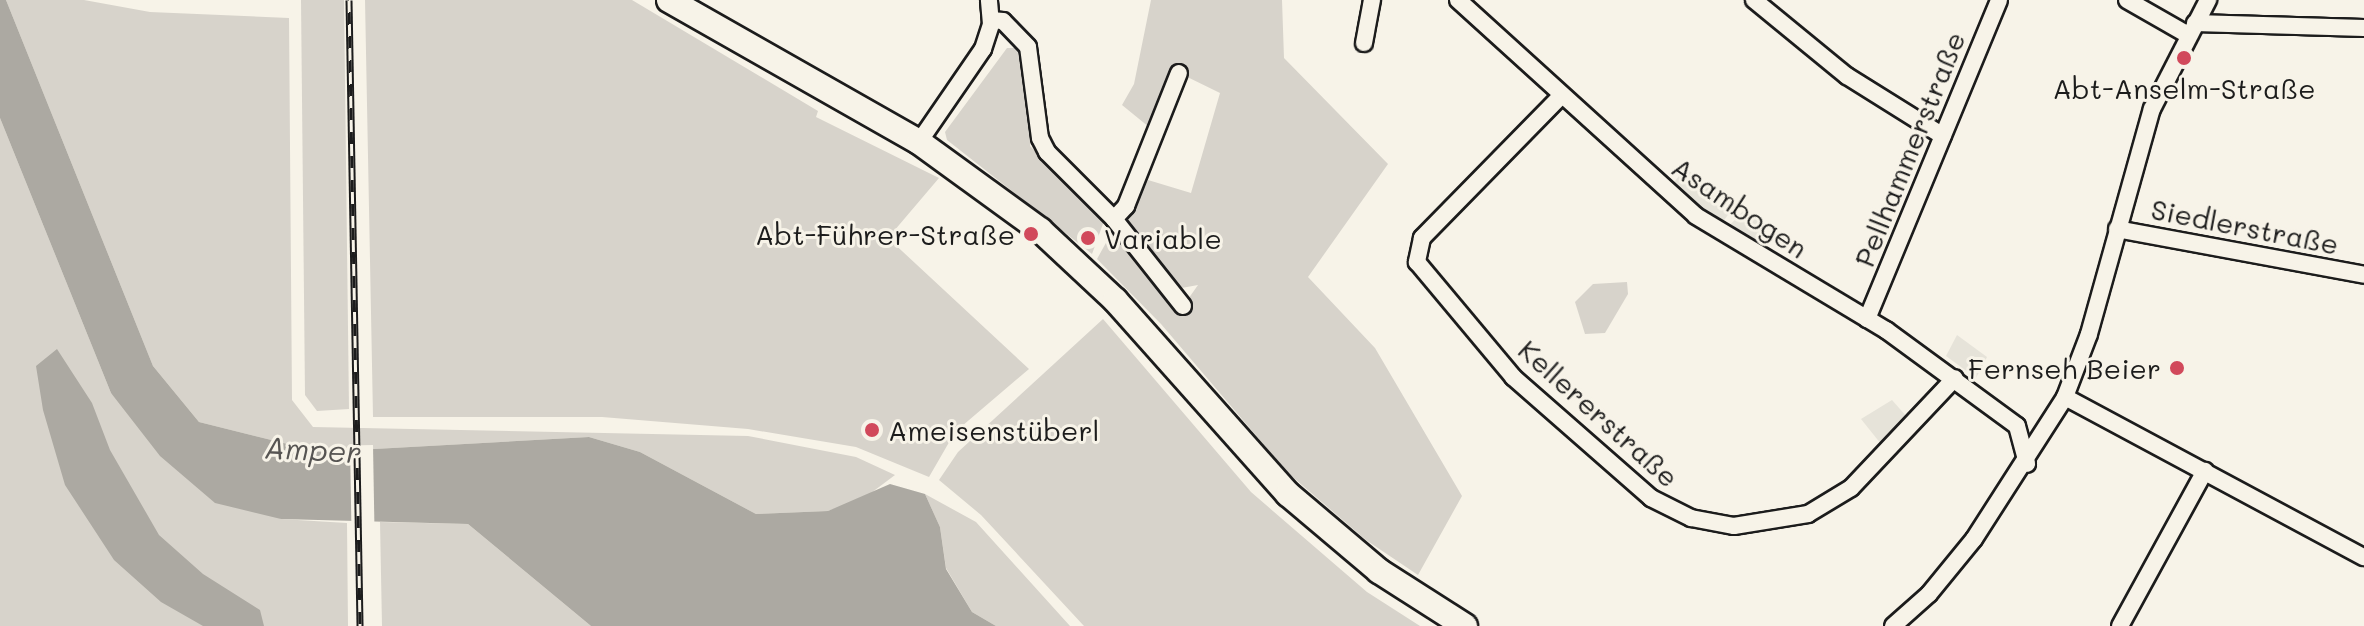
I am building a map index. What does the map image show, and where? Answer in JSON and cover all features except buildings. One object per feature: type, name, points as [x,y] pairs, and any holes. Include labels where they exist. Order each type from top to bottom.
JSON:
[{"type":"main road","points":[[669,0],[919,142],[1040,230],[1085,269],[1262,467],[1317,520],[1379,571],[1465,626]]},
{"type":"street","points":[[919,142],[983,49],[991,20],[989,0]]},
{"type":"street","points":[[1364,43],[1372,0]]},
{"type":"street","name":"Asambogen","points":[[1458,0],[1696,216],[1867,319],[1955,378],[2017,426]]},
{"type":"street","points":[[1754,0],[1847,76],[1943,136]]},
{"type":"street","name":"Pellhammerstraße","points":[[1867,319],[1999,0]]},
{"type":"street","points":[[2127,0],[2192,29],[2364,28]]},
{"type":"street","points":[[1893,626],[1945,576],[2027,464],[2065,397],[2089,334],[2152,109],[2208,0]]},
{"type":"street","points":[[991,20],[1003,21],[1028,47],[1040,138],[1047,152],[1114,219],[1183,306]]},
{"type":"street","points":[[1114,219],[1126,206],[1179,73]]},
{"type":"street","name":"Kellererstraße","points":[[1561,96],[1422,238],[1416,249],[1423,273],[1523,387],[1591,449],[1674,512],[1734,526],[1791,520],[1824,506],[1884,456],[1955,378]]},
{"type":"street","name":"Siedlerstraße","points":[[2117,229],[2364,275]]},
{"type":"street","points":[[2065,397],[2364,557]]},
{"type":"street","points":[[2027,464],[2017,426],[2051,424]]},
{"type":"street","points":[[2120,626],[2205,471]]},
{"type":"shaded area","points":[[0,0],[6,0],[153,366],[199,422],[320,452],[589,437],[640,452],[756,514],[828,511],[890,484],[925,494],[940,527],[946,569],[972,612],[996,626],[591,626],[468,524],[281,519],[215,503],[160,456],[111,393],[0,118]]},
{"type":"shaded area","points":[[6,0],[84,0],[150,12],[289,18],[292,400],[313,427],[748,436],[856,457],[895,475],[863,499],[828,511],[756,514],[640,452],[589,437],[320,452],[199,422],[153,366]]},
{"type":"shaded area","points":[[301,0],[344,0],[349,409],[317,411],[305,395]]},
{"type":"shaded area","points":[[365,0],[632,0],[818,111],[816,117],[939,178],[888,238],[1029,369],[955,432],[929,477],[856,447],[748,429],[602,417],[373,417]]},
{"type":"shaded area","points":[[1151,0],[1282,0],[1284,58],[1388,164],[1308,277],[1375,348],[1462,496],[1418,575],[1366,540],[1288,473],[1161,324],[1097,259],[1112,232],[1179,312],[1198,285],[1176,289],[1130,234],[1128,222],[1148,180],[1191,193],[1220,93],[1171,69],[1149,127],[1122,105],[1134,84]]},
{"type":"shaded area","points":[[1007,48],[1018,48],[1022,56],[1033,115],[1030,146],[1104,221],[1092,254],[947,140],[945,132]]},
{"type":"shaded area","points":[[0,118],[111,393],[281,519],[347,523],[348,626],[0,626]]},
{"type":"shaded area","points":[[1685,168],[1711,187],[1707,198],[1714,189],[1736,204],[1722,223],[1672,185]]},
{"type":"shaded area","points":[[1745,209],[1767,223],[1754,244],[1728,227]]},
{"type":"shaded area","points":[[1627,282],[1628,294],[1605,333],[1585,334],[1575,302],[1593,284]]},
{"type":"shaded area","points":[[1103,319],[1251,492],[1367,592],[1420,626],[1084,626],[981,515],[939,480],[958,452]]},
{"type":"shaded area","points":[[1957,335],[1987,357],[1976,378],[1946,356]]},
{"type":"shaded area","points":[[57,349],[92,403],[110,450],[159,535],[203,574],[260,610],[264,626],[203,626],[161,602],[114,560],[65,485],[43,410],[36,366]]},
{"type":"shaded area","points":[[1892,400],[1907,417],[1881,444],[1861,419]]},
{"type":"shaded area","points":[[925,494],[976,522],[1070,626],[996,626],[972,612],[946,568],[940,527]]},
{"type":"shaded area","points":[[380,522],[468,524],[591,626],[382,626]]},
{"type":"pier","points":[[350,445],[373,445],[374,526],[351,526]]},
{"type":"railway","points":[[349,0],[360,626]]},
{"type":"place","name":"Abt-Anselm-Straße","points":[[2184,58]]},
{"type":"place","name":"Abt-Führer-Straße","points":[[1031,234]]},
{"type":"place","name":"Variable","points":[[1088,238]]},
{"type":"place","name":"Fernseh Beier","points":[[2177,368]]},
{"type":"place","name":"Ameisenstüberl","points":[[872,430]]},
{"type":"water label","name":"Amper","points":[[313,449]]}]
